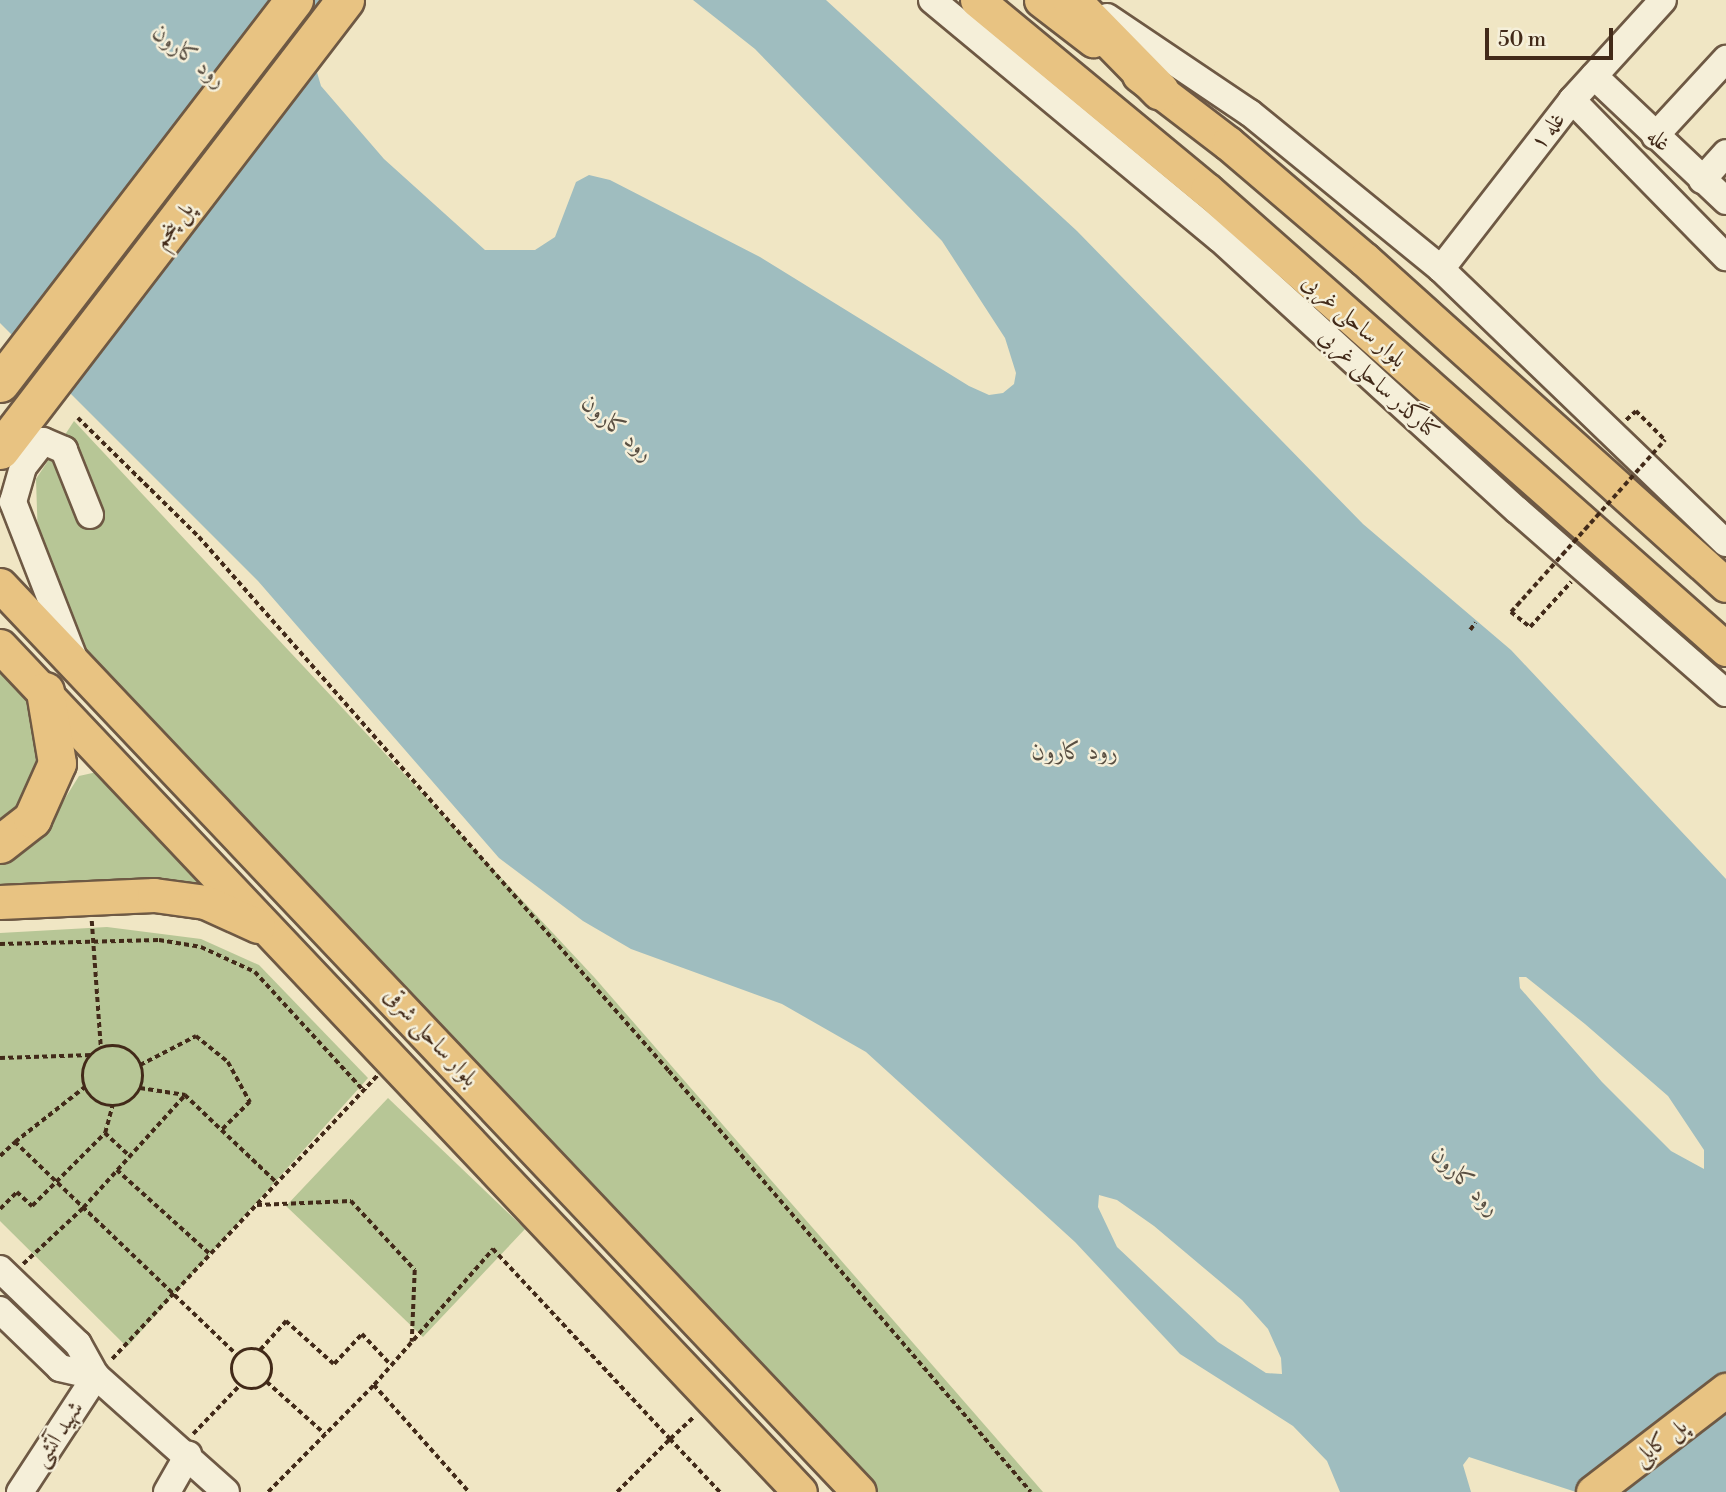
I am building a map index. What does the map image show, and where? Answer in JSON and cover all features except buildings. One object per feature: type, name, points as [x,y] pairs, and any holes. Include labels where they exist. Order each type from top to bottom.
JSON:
[{"type":"highway","name":"پل پنجم","points":[[0,383],[294,0]]},
{"type":"highway","name":"پل پنجم","points":[[0,450],[345,0]]},
{"type":"highway","points":[[1071,0],[1160,91]]},
{"type":"highway","points":[[0,844],[32,819],[57,763],[45,691]]},
{"type":"main road","name":"بلوار ساحلی غربی","points":[[977,0],[1207,190],[1332,304],[1726,649]]},
{"type":"main road","points":[[1041,0],[1160,91],[1364,259],[1726,585]]},
{"type":"main road","points":[[1332,304],[1353,301],[1363,292],[1368,279],[1364,259]]},
{"type":"main road","points":[[1435,392],[1431,379],[1439,359],[1458,351],[1472,355]]},
{"type":"main road","name":"بلوار ساحلی شرقی","points":[[0,585],[75,660],[859,1492]]},
{"type":"main road","name":"بلوار ساحلی شرقی","points":[[0,646],[798,1489]]},
{"type":"main road","points":[[0,902],[154,895],[205,902],[272,932]]},
{"type":"main road","name":"پل کابلی","points":[[1593,1492],[1726,1390]]},
{"type":"main road","name":"پل کابلی","points":[[1618,1492],[1726,1408]]},
{"type":"main road","points":[[798,1489],[828,1459]]},
{"type":"street","name":"کنارگذر ساحلی غربی","points":[[932,0],[1220,239],[1726,693]]},
{"type":"street","points":[[1084,0],[1138,41],[1250,113],[1441,269],[1726,543]]},
{"type":"street","name":"غله ۱","points":[[1441,269],[1572,100],[1663,0]]},
{"type":"street","points":[[1655,136],[1726,59]]},
{"type":"street","name":"غله","points":[[1594,76],[1726,201]]},
{"type":"street","points":[[1572,100],[1726,257]]},
{"type":"street","points":[[1702,180],[1726,153]]},
{"type":"street","points":[[75,660],[13,502],[23,467],[43,441],[64,450],[90,515]]},
{"type":"street","points":[[4,1273],[78,1344],[96,1376],[184,1451],[226,1492]]},
{"type":"street","points":[[0,1310],[60,1368],[96,1376]]},
{"type":"street","name":"شهید آتشی","points":[[20,1492],[96,1376]]},
{"type":"street","points":[[167,1492],[184,1451]]},
{"type":"path","points":[[1584,567],[1530,627],[1511,612],[1665,440],[1636,411]]},
{"type":"path","points":[[78,418],[208,548],[669,1071],[1031,1492]]},
{"type":"path","points":[[1470,630],[1475,623]]},
{"type":"path","points":[[90,898],[101,1048]]},
{"type":"path","points":[[0,944],[159,940],[201,947],[256,972],[364,1091]]},
{"type":"path","points":[[140,1065],[196,1036],[228,1062],[250,1102],[222,1130]]},
{"type":"path","points":[[101,1048],[124,1048],[140,1065],[140,1088],[124,1104],[112,1106],[91,1097],[85,1087],[85,1064],[92,1055],[101,1048]]},
{"type":"path","points":[[0,1058],[92,1055]]},
{"type":"path","points":[[96,1376],[392,1059]]},
{"type":"path","points":[[0,1156],[85,1087]]},
{"type":"path","points":[[140,1088],[185,1095],[277,1183]]},
{"type":"path","points":[[4,1273],[83,1208],[185,1095]]},
{"type":"path","points":[[0,1209],[17,1192],[32,1206],[105,1133],[112,1106]]},
{"type":"path","points":[[105,1133],[130,1156]]},
{"type":"path","points":[[15,1142],[237,1355]]},
{"type":"path","points":[[117,1170],[210,1255]]},
{"type":"path","points":[[257,1205],[351,1201],[415,1270],[412,1342]]},
{"type":"path","points":[[268,1492],[374,1385],[493,1249],[720,1492]]},
{"type":"path","points":[[237,1355],[260,1350],[286,1321],[334,1364],[362,1334],[391,1365]]},
{"type":"path","points":[[237,1355],[232,1371],[240,1385],[256,1389],[267,1382],[271,1362],[260,1350]]},
{"type":"path","points":[[267,1382],[325,1434]]},
{"type":"path","points":[[184,1451],[240,1385]]},
{"type":"path","points":[[374,1385],[468,1492]]},
{"type":"path","points":[[617,1492],[713,1399]]},
{"type":"green space","points":[[74,421],[594,977],[1043,1492],[857,1492],[75,661],[38,541],[36,479]]},
{"type":"green space","points":[[0,671],[33,704],[43,755],[29,794],[0,826]]},
{"type":"green space","points":[[97,772],[206,886],[0,892],[0,863],[39,840],[79,776]]},
{"type":"green space","points":[[107,927],[201,939],[259,965],[368,1078],[127,1347],[0,1221],[0,933]]},
{"type":"green space","points":[[388,1098],[525,1229],[423,1337],[286,1206]]},
{"type":"water","name":"رود کارون","points":[[0,0],[365,0],[322,55],[316,69],[321,86],[384,159],[485,250],[535,250],[555,237],[576,182],[589,175],[610,180],[760,257],[969,386],[989,395],[1003,393],[1014,384],[1016,373],[1005,338],[942,241],[755,49],[693,0],[826,0],[1077,231],[1363,524],[1511,650],[1726,879],[1726,1492],[1576,1492],[1469,1457],[1463,1465],[1471,1492],[1340,1492],[1327,1461],[1293,1426],[1180,1354],[1075,1242],[866,1052],[782,1004],[631,949],[583,921],[499,858],[258,581],[0,323]],"holes":[[[1519,977],[1526,977],[1585,1024],[1668,1096],[1704,1150],[1704,1169],[1671,1151],[1602,1082],[1520,988]],[[1099,1195],[1117,1200],[1154,1226],[1242,1300],[1268,1329],[1281,1358],[1282,1374],[1266,1373],[1218,1342],[1117,1247],[1098,1207]]]}]
